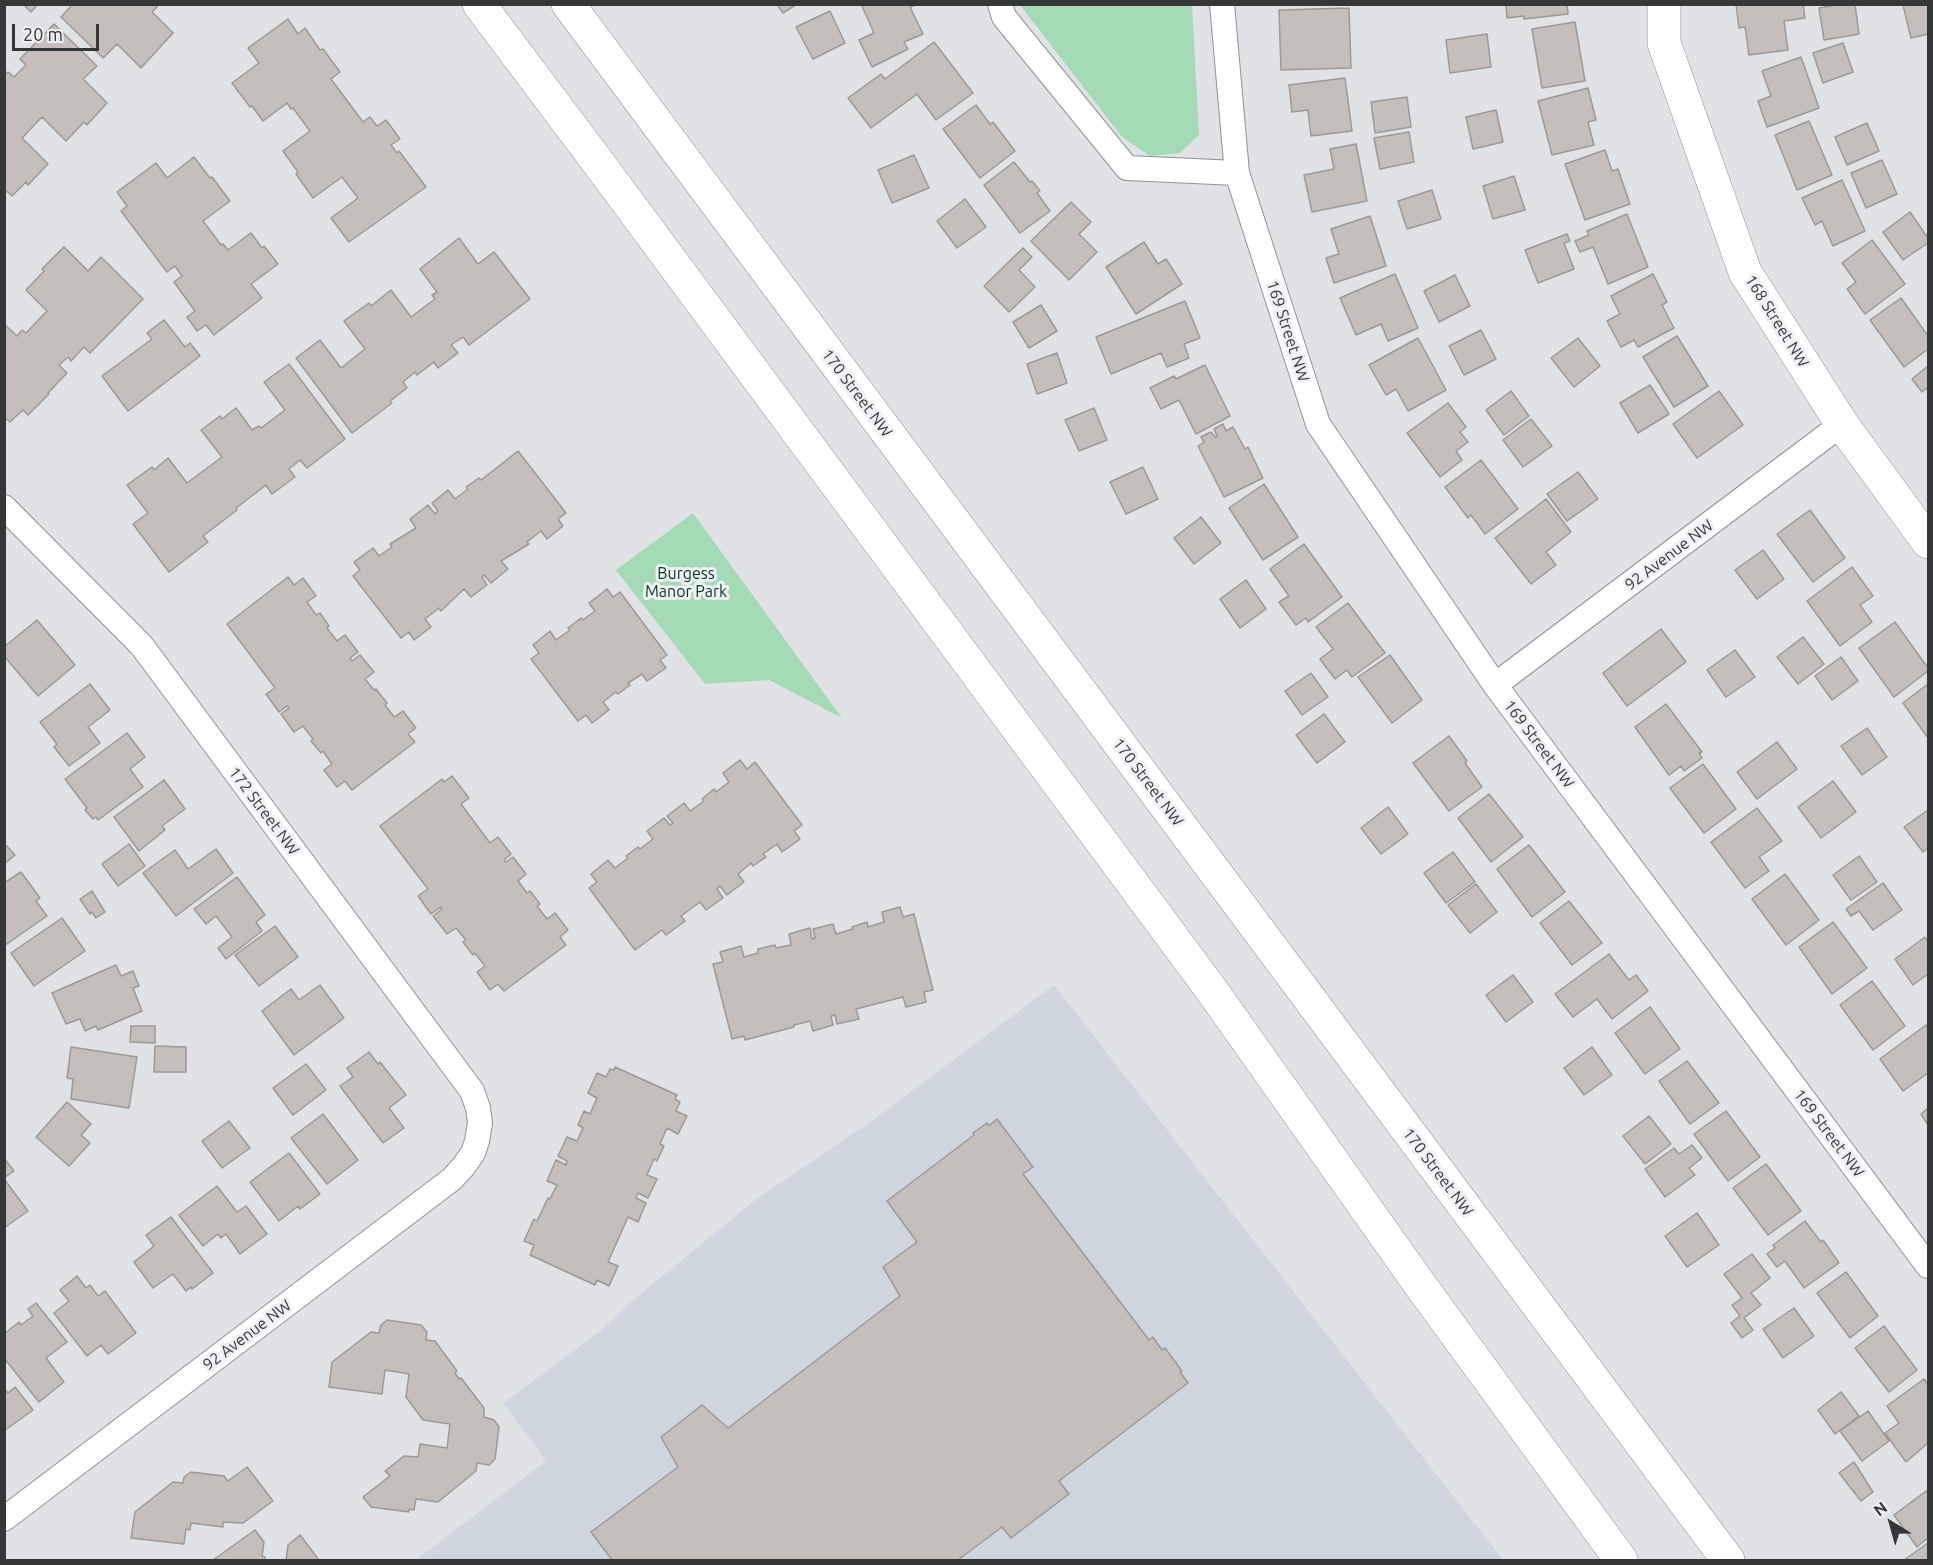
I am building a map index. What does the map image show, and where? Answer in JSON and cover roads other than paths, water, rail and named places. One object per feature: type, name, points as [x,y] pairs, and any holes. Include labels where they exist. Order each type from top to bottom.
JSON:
[{"type":"main road","points":[[478,4],[1213,992],[1425,1291],[1621,1560]]},
{"type":"main road","name":"170 Street NW","points":[[568,4],[1728,1560]]},
{"type":"main road","name":"168 Street NW","points":[[1664,4],[1664,42],[1745,272],[1842,424],[1929,542]]},
{"type":"street","points":[[1000,4],[1004,17],[1127,168],[1237,173]]},
{"type":"street","name":"169 Street NW","points":[[1222,4],[1237,173],[1318,424],[1495,685],[1929,1266]]},
{"type":"street","name":"92 Avenue NW","points":[[1495,685],[1842,424]]},
{"type":"street","name":"172 Street NW","points":[[4,507],[142,646],[472,1091],[480,1123],[477,1141]]},
{"type":"street","name":"92 Avenue NW","points":[[4,1519],[452,1179],[473,1153],[477,1141]]},
{"type":"park label","name":"Burgess Manor Park","points":[[686,583]]}]
